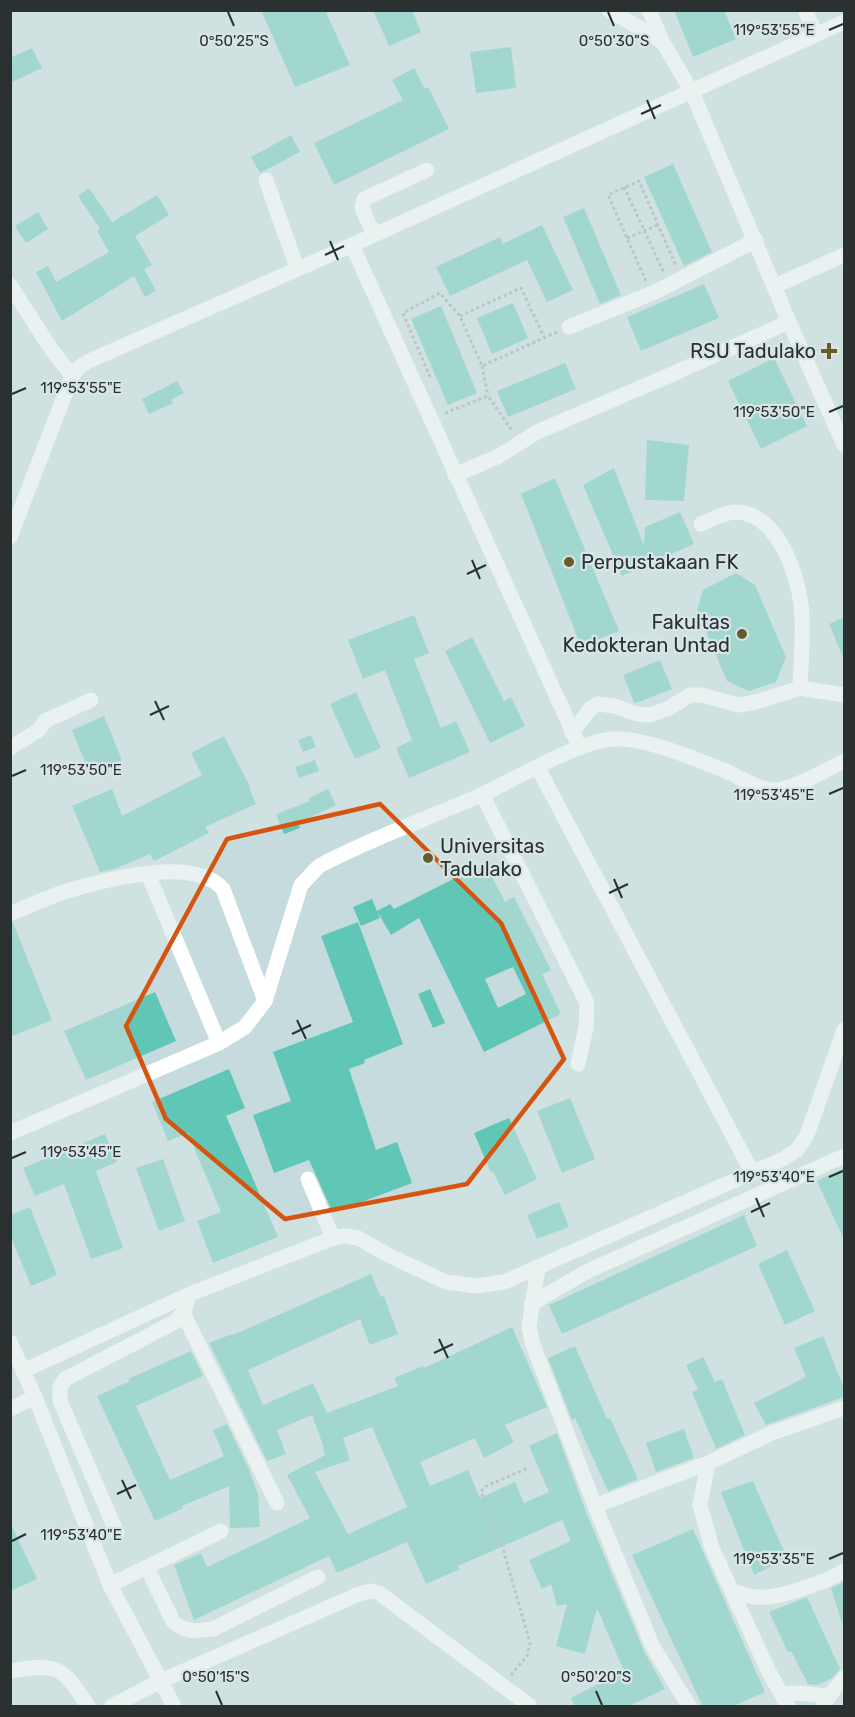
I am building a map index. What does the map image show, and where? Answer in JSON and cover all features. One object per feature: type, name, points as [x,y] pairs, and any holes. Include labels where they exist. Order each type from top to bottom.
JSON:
[{"type":"lane","points":[[609,10],[662,41]]},
{"type":"lane","points":[[649,10],[662,41],[692,92],[789,322],[844,445]]},
{"type":"lane","points":[[805,10],[816,34]]},
{"type":"lane","points":[[10,537],[72,376],[78,368],[89,361],[297,268],[352,246],[844,22]]},
{"type":"lane","points":[[374,235],[362,208],[364,200],[427,170]]},
{"type":"lane","points":[[266,180],[297,268]]},
{"type":"lane","points":[[569,327],[651,293],[756,240]]},
{"type":"lane","points":[[352,246],[580,748]]},
{"type":"lane","points":[[775,286],[844,255]]},
{"type":"lane","points":[[10,285],[51,349],[72,376]]},
{"type":"lane","points":[[455,475],[499,456],[537,432],[789,322]]},
{"type":"lane","points":[[701,524],[733,511],[742,513],[764,521],[780,542],[794,574],[802,613],[800,688]]},
{"type":"lane","points":[[572,733],[591,708],[598,704],[650,715],[667,709],[690,695],[702,695],[738,705],[756,702],[800,688],[844,695]]},
{"type":"lane","points":[[10,748],[39,730],[45,721],[91,700]]},
{"type":"lane","points":[[10,1133],[219,1043],[245,1027],[265,1001],[301,885],[319,866],[331,859],[482,794],[580,748],[601,741],[628,740],[682,755],[724,770],[761,787],[774,790],[788,788],[844,761]]},
{"type":"lane","points":[[538,768],[752,1172]]},
{"type":"lane","points":[[482,794],[586,1003],[586,1028],[579,1064]]},
{"type":"lane","points":[[10,914],[65,892],[138,874],[184,872],[217,882],[223,888],[265,1001]]},
{"type":"lane","points":[[148,874],[219,1043]]},
{"type":"lane","points":[[23,1371],[190,1294],[333,1238],[344,1236],[358,1238],[446,1282],[459,1284],[476,1286],[504,1282],[538,1268],[783,1159],[797,1150],[807,1135],[839,1058],[844,1030]]},
{"type":"lane","points":[[531,1305],[588,1271],[844,1156]]},
{"type":"lane","points":[[308,1179],[333,1238]]},
{"type":"lane","points":[[538,1268],[529,1328],[533,1345],[595,1506],[653,1647],[689,1707]]},
{"type":"lane","points":[[117,1533],[60,1401],[60,1387],[65,1379],[175,1322],[183,1313],[190,1294]]},
{"type":"lane","points":[[183,1313],[277,1503]]},
{"type":"lane","points":[[11,1346],[35,1397],[110,1586],[174,1707]]},
{"type":"lane","points":[[10,1409],[35,1397]]},
{"type":"lane","points":[[595,1506],[708,1463],[772,1433],[844,1408]]},
{"type":"lane","points":[[708,1463],[700,1505],[712,1548],[769,1672],[785,1700],[799,1693],[826,1701],[844,1678]]},
{"type":"lane","points":[[110,1586],[221,1531]]},
{"type":"lane","points":[[147,1568],[172,1621],[179,1628],[194,1632],[213,1629],[318,1577]]},
{"type":"lane","points":[[732,1591],[757,1597],[788,1593],[830,1579],[844,1571]]},
{"type":"lane","points":[[112,1707],[161,1680],[359,1594],[371,1591],[379,1593],[530,1707]]},
{"type":"lane","points":[[10,1671],[42,1666],[59,1670],[71,1680],[88,1707]]},
{"type":"path","points":[[651,293],[608,195],[624,187],[639,181],[658,225],[676,281]]},
{"type":"path","points":[[624,187],[644,231],[676,281]]},
{"type":"path","points":[[627,238],[658,225]]},
{"type":"path","points":[[460,316],[521,288],[544,337]]},
{"type":"path","points":[[433,384],[403,313],[440,293],[460,316],[482,366],[488,396],[521,444]]},
{"type":"path","points":[[482,366],[569,327]]},
{"type":"path","points":[[441,404],[446,414],[488,396]]},
{"type":"path","points":[[502,1685],[526,1656],[530,1643],[503,1549],[481,1492],[484,1487],[528,1468]]},
{"type":"highlighted area","points":[[380,804],[501,923],[564,1059],[467,1184],[285,1219],[166,1119],[126,1026],[227,839]]},
{"type":"shaded area","name":"Universitas Tadulako","points":[[11,11],[844,11],[844,1706],[11,1706]]},
{"type":"building","points":[[261,10],[325,10],[350,65],[295,87]]},
{"type":"building","points":[[373,10],[412,10],[421,32],[389,46]]},
{"type":"building","points":[[674,10],[724,10],[736,39],[693,57]]},
{"type":"building","points":[[511,47],[516,88],[476,93],[470,52]]},
{"type":"building","points":[[32,48],[42,68],[10,83],[10,58]]},
{"type":"building","points":[[414,68],[425,89],[428,87],[449,129],[334,185],[314,143],[403,100],[392,80]]},
{"type":"building","points":[[291,135],[300,152],[260,173],[251,157]]},
{"type":"building","points":[[673,164],[712,252],[684,266],[644,177]]},
{"type":"building","points":[[89,188],[112,222],[157,195],[169,215],[135,236],[152,265],[144,269],[156,291],[145,297],[134,276],[62,321],[36,272],[48,266],[56,282],[109,252],[97,231],[100,229],[78,196]]},
{"type":"building","points":[[584,208],[621,295],[600,304],[563,217]]},
{"type":"building","points":[[38,212],[48,229],[26,243],[15,226]]},
{"type":"building","points":[[542,225],[573,290],[547,302],[527,260],[450,296],[436,267],[500,237],[503,244]]},
{"type":"building","points":[[704,284],[719,318],[641,351],[627,317]]},
{"type":"building","points":[[513,303],[528,338],[492,354],[477,318]]},
{"type":"building","points":[[441,306],[477,393],[448,405],[411,319]]},
{"type":"building","points":[[774,358],[807,426],[761,449],[728,381]]},
{"type":"building","points":[[565,363],[576,389],[508,417],[497,391]]},
{"type":"building","points":[[177,381],[184,393],[171,400],[173,403],[149,414],[142,399]]},
{"type":"building","points":[[647,440],[689,445],[684,501],[645,500]]},
{"type":"building","points":[[614,468],[644,546],[645,527],[680,512],[694,544],[622,576],[583,485]]},
{"type":"building","name":"Perpustakaan FK","points":[[555,478],[619,631],[581,646],[521,494]]},
{"type":"building","name":"Fakultas Kedokteran Untad","points":[[736,573],[755,585],[786,657],[776,682],[749,691],[727,681],[697,610],[703,590]]},
{"type":"building","points":[[414,615],[429,653],[414,659],[441,728],[456,721],[470,752],[409,778],[396,748],[412,740],[385,670],[363,679],[348,640]]},
{"type":"building","points":[[844,617],[844,660],[829,624]]},
{"type":"building","points":[[472,637],[504,701],[511,697],[525,726],[490,743],[445,651]]},
{"type":"building","points":[[660,660],[672,689],[634,702],[623,675]]},
{"type":"building","points":[[356,692],[381,748],[355,759],[330,704]]},
{"type":"building","points":[[104,716],[122,760],[90,774],[72,730]]},
{"type":"building","points":[[311,735],[316,747],[303,752],[298,740]]},
{"type":"building","points":[[224,736],[250,787],[256,804],[205,827],[209,833],[154,861],[150,854],[115,869],[100,872],[72,806],[112,789],[122,816],[202,775],[191,753]]},
{"type":"building","points":[[315,760],[319,771],[299,778],[295,767]]},
{"type":"building","points":[[328,789],[336,805],[298,823],[300,828],[284,834],[276,814],[310,801],[309,798]]},
{"type":"building","points":[[485,863],[505,902],[514,897],[551,970],[542,974],[561,1014],[484,1052],[419,918],[391,935],[377,911],[390,904],[394,909]],"holes":[[[513,967],[526,994],[498,1008],[485,979]]]},
{"type":"building","points":[[372,899],[380,918],[361,926],[353,907]]},
{"type":"building","points":[[358,922],[403,1044],[364,1060],[365,1063],[349,1069],[376,1150],[397,1142],[412,1183],[333,1213],[309,1160],[274,1173],[253,1115],[291,1101],[273,1052],[353,1022],[321,936]]},
{"type":"building","points":[[13,923],[52,1020],[10,1037],[10,924]]},
{"type":"building","points":[[430,989],[445,1023],[433,1028],[418,994]]},
{"type":"building","points":[[155,992],[176,1041],[86,1080],[64,1031]]},
{"type":"building","points":[[229,1069],[245,1108],[226,1116],[278,1237],[213,1263],[197,1221],[221,1212],[188,1133],[168,1141],[152,1102]]},
{"type":"building","points":[[570,1098],[595,1159],[562,1173],[537,1111]]},
{"type":"building","points":[[509,1118],[537,1179],[505,1195],[493,1172],[491,1173],[474,1133]]},
{"type":"building","points":[[105,1134],[117,1162],[96,1171],[123,1248],[91,1259],[64,1184],[35,1196],[23,1168]]},
{"type":"building","points":[[163,1159],[185,1221],[159,1231],[136,1168]]},
{"type":"building","points":[[844,1168],[844,1240],[817,1181]]},
{"type":"building","points":[[559,1202],[569,1227],[537,1239],[527,1215]]},
{"type":"building","points":[[30,1207],[57,1275],[31,1286],[10,1235],[10,1215]]},
{"type":"building","points":[[744,1215],[757,1246],[562,1334],[549,1305]]},
{"type":"building","points":[[787,1250],[815,1311],[785,1325],[758,1264]]},
{"type":"building","points":[[371,1274],[381,1297],[384,1296],[398,1334],[370,1345],[360,1319],[248,1370],[263,1405],[313,1383],[327,1413],[398,1386],[394,1378],[423,1366],[424,1368],[512,1327],[547,1407],[505,1425],[514,1442],[484,1458],[475,1438],[420,1462],[430,1486],[468,1470],[480,1498],[515,1482],[524,1503],[549,1492],[529,1446],[557,1433],[586,1512],[644,1651],[665,1689],[627,1707],[575,1707],[571,1698],[624,1671],[597,1608],[585,1654],[556,1646],[567,1604],[557,1606],[551,1584],[542,1589],[529,1560],[571,1541],[562,1520],[458,1566],[460,1569],[426,1584],[407,1542],[337,1573],[329,1556],[194,1620],[174,1565],[201,1553],[207,1567],[310,1518],[287,1475],[325,1455],[312,1415],[277,1430],[286,1454],[267,1461],[209,1343],[233,1335]],"holes":[[[372,1427],[407,1507],[348,1534],[315,1472],[350,1460],[343,1438]]]},
{"type":"building","points":[[823,1336],[844,1388],[844,1397],[766,1425],[754,1403],[806,1377],[794,1348]]},
{"type":"building","points":[[575,1346],[607,1419],[610,1418],[638,1479],[608,1491],[575,1418],[572,1420],[548,1358]]},
{"type":"building","points":[[191,1351],[203,1376],[136,1406],[170,1480],[224,1456],[213,1430],[227,1424],[249,1469],[258,1494],[260,1527],[230,1528],[229,1486],[182,1506],[183,1508],[155,1521],[97,1396],[130,1381],[128,1379]]},
{"type":"building","points":[[703,1357],[715,1382],[722,1379],[745,1435],[716,1449],[692,1392],[698,1389],[686,1365]]},
{"type":"building","points":[[684,1429],[694,1458],[656,1472],[646,1443]]},
{"type":"building","points":[[753,1481],[787,1558],[754,1575],[721,1492]]},
{"type":"building","points":[[10,1522],[37,1579],[10,1591]]},
{"type":"building","points":[[693,1529],[765,1692],[731,1707],[703,1707],[632,1555]]},
{"type":"building","points":[[844,1582],[844,1622],[842,1623],[831,1588]]},
{"type":"building","points":[[807,1597],[840,1669],[832,1678],[817,1685],[808,1684],[791,1651],[788,1652],[769,1612]]},
{"type":"place","name":"RSU Tadulako","points":[[829,351]]},
{"type":"place","name":"Perpustakaan FK","points":[[569,562]]},
{"type":"place","name":"Fakultas Kedokteran Untad","points":[[742,634]]},
{"type":"place","name":"Universitas Tadulako","points":[[428,858]]}]
